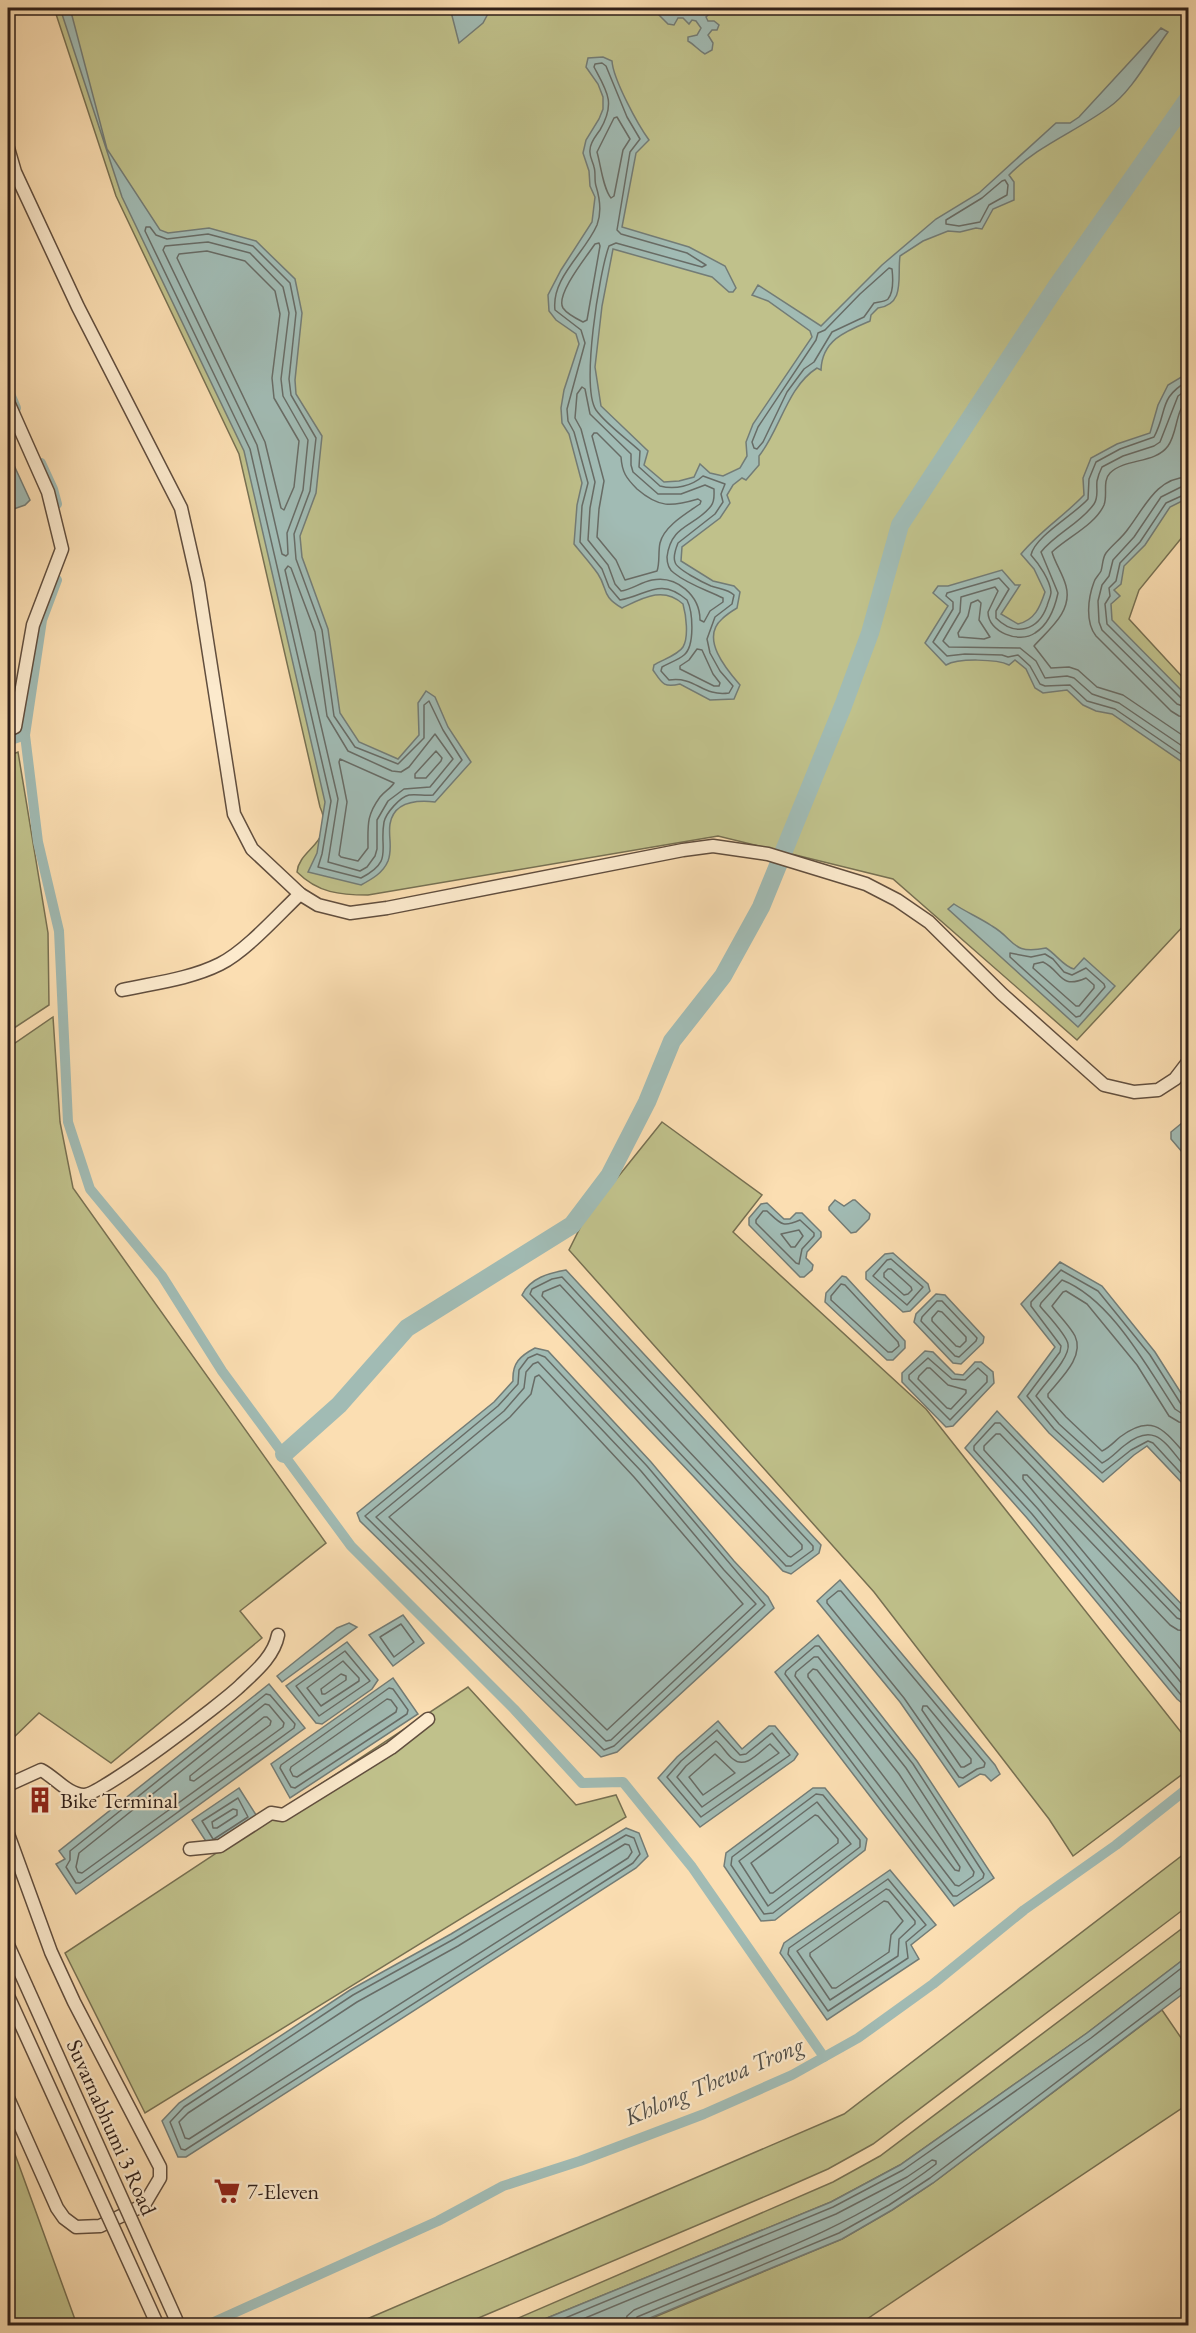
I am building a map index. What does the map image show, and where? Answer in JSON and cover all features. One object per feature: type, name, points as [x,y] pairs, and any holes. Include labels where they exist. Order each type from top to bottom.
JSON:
[{"type":"street","points":[[8,148],[15,172],[78,307],[181,508],[198,583],[234,814],[252,849],[300,894],[318,905],[350,913],[387,908],[683,850],[712,846],[768,854],[866,884],[897,900],[929,922],[1002,994],[1104,1085],[1134,1092],[1158,1090],[1175,1079],[1188,1062]]},
{"type":"street","points":[[8,402],[48,492],[62,549],[33,625],[15,727],[8,730]]},
{"type":"street","points":[[122,990],[180,978],[219,965],[247,944],[300,894]]},
{"type":"street","points":[[8,1785],[41,1770],[72,1792],[84,1795],[96,1792],[126,1773],[238,1688],[267,1658],[276,1645],[278,1635]]},
{"type":"street","points":[[190,1849],[220,1846],[271,1813],[283,1815],[391,1748],[428,1719]]},
{"type":"street","points":[[8,1834],[51,1952],[74,2002],[160,2167],[160,2178],[154,2191],[144,2205],[100,2226],[76,2227],[64,2218],[57,2208],[8,2098]]},
{"type":"street","name":"Suvarnabhumi 3 Road","points":[[8,1945],[179,2325]]},
{"type":"street","name":"Suvarnabhumi 3 Road","points":[[8,1996],[158,2325]]},
{"type":"green space","points":[[54,8],[1188,8],[1188,530],[1139,590],[1129,619],[1188,683],[1188,921],[1077,1040],[893,879],[718,836],[368,895],[321,889],[305,879],[297,872],[299,864],[320,837],[324,819],[239,454],[116,196]]},
{"type":"green space","points":[[18,752],[48,933],[49,1005],[8,1032],[8,756]]},
{"type":"green space","points":[[53,1017],[60,1122],[73,1188],[326,1543],[240,1611],[262,1638],[111,1763],[39,1713],[8,1743],[8,1048]]},
{"type":"green space","points":[[662,1122],[762,1195],[733,1232],[926,1409],[1188,1741],[1188,1770],[1073,1856],[1049,1819],[874,1592],[569,1250],[585,1218]]},
{"type":"green space","points":[[468,1687],[576,1805],[616,1795],[626,1817],[145,2113],[65,1953]]},
{"type":"green space","points":[[1188,1851],[1188,1906],[873,2144],[828,2169],[462,2325],[353,2325],[844,2114]]},
{"type":"green space","points":[[1188,1924],[1188,1956],[1087,2033],[900,2165],[831,2202],[530,2325],[500,2326],[833,2182],[880,2156]]},
{"type":"green space","points":[[1162,2010],[1188,2048],[1188,2104],[858,2325],[633,2326],[842,2239],[892,2210],[933,2183]]},
{"type":"green space","points":[[8,2135],[77,2325],[8,2325]]},
{"type":"water","points":[[60,8],[70,8],[107,149],[160,230],[168,233],[209,228],[256,241],[295,279],[302,313],[295,380],[296,394],[322,436],[316,493],[300,536],[302,557],[328,629],[340,713],[359,742],[398,759],[419,735],[418,703],[426,691],[435,697],[448,727],[471,762],[435,802],[414,802],[401,806],[396,811],[390,824],[388,861],[380,872],[361,885],[308,872],[317,853],[325,802],[244,451],[122,197]]},
{"type":"water","points":[[450,8],[491,8],[483,23],[459,43]]},
{"type":"water","points":[[652,8],[698,8],[703,11],[708,15],[706,17],[708,21],[714,21],[719,25],[717,30],[712,30],[708,35],[713,43],[712,50],[705,54],[688,41],[688,37],[697,35],[701,28],[696,21],[692,20],[689,24],[683,18],[678,18],[674,25],[668,24]]},
{"type":"water","points":[[1161,28],[1168,32],[1140,73],[1117,101],[1095,117],[1044,147],[1009,175],[1014,182],[1014,200],[993,209],[982,229],[948,231],[923,241],[900,256],[898,288],[893,301],[878,308],[871,315],[870,321],[837,338],[826,351],[821,370],[817,368],[798,386],[759,456],[759,465],[746,480],[742,478],[733,485],[727,495],[730,503],[720,518],[682,547],[681,561],[713,581],[734,586],[740,592],[737,608],[722,619],[714,635],[714,644],[722,662],[740,685],[734,699],[710,700],[680,684],[666,685],[653,670],[654,665],[674,655],[685,643],[686,620],[683,604],[668,596],[660,595],[645,598],[622,608],[608,596],[598,574],[574,544],[577,505],[582,483],[569,434],[562,423],[561,408],[564,390],[579,344],[576,334],[556,320],[549,311],[548,295],[592,222],[595,197],[590,186],[589,171],[583,153],[586,140],[603,109],[603,97],[598,84],[586,67],[588,58],[603,57],[612,61],[621,90],[649,140],[636,153],[622,227],[689,247],[725,266],[736,288],[733,292],[729,292],[712,277],[613,249],[602,306],[595,367],[601,406],[648,451],[644,465],[664,482],[694,477],[700,464],[710,473],[723,476],[740,468],[747,456],[746,442],[753,424],[812,337],[810,331],[768,301],[752,295],[758,285],[821,326],[882,265],[936,219],[979,193],[1056,123],[1070,123],[1079,117]]},
{"type":"water","points":[[1188,373],[1188,498],[1170,507],[1145,545],[1124,566],[1121,584],[1114,590],[1120,596],[1111,604],[1112,620],[1188,697],[1188,766],[1112,714],[1096,711],[1083,705],[1067,690],[1043,693],[1035,688],[1026,669],[1015,660],[1009,665],[996,661],[978,660],[959,661],[946,665],[925,643],[948,606],[933,593],[938,586],[948,586],[1002,570],[1015,585],[1020,585],[1001,614],[1018,624],[1033,616],[1045,592],[1034,569],[1021,554],[1084,495],[1083,478],[1091,458],[1117,444],[1150,433],[1158,405],[1168,385]]},
{"type":"water","points":[[8,458],[12,461],[30,500],[25,505],[8,511]]},
{"type":"water","points":[[954,904],[1000,931],[1020,948],[1035,950],[1046,948],[1067,966],[1074,969],[1084,958],[1115,986],[1078,1027],[948,909]]},
{"type":"water","points":[[1188,1118],[1188,1159],[1171,1139],[1171,1132]]},
{"type":"water","points":[[835,1200],[844,1206],[855,1200],[870,1214],[869,1219],[856,1232],[851,1233],[829,1210]]},
{"type":"water","points":[[767,1203],[784,1219],[790,1219],[796,1213],[802,1213],[821,1232],[821,1237],[807,1252],[806,1258],[813,1265],[812,1270],[804,1277],[800,1277],[749,1225],[749,1218],[761,1204]]},
{"type":"water","points":[[893,1253],[928,1284],[930,1291],[910,1311],[903,1312],[866,1279],[866,1272],[885,1254]]},
{"type":"water","points":[[1060,1262],[1102,1286],[1155,1352],[1188,1404],[1187,1488],[1147,1446],[1103,1482],[1049,1433],[1018,1397],[1055,1347],[1021,1304]]},
{"type":"water","points":[[566,1270],[821,1545],[819,1553],[791,1574],[783,1571],[522,1295],[535,1280]]},
{"type":"water","points":[[842,1276],[846,1277],[905,1341],[905,1348],[893,1360],[887,1360],[825,1302],[826,1293]]},
{"type":"water","points":[[936,1294],[945,1295],[984,1337],[983,1343],[961,1364],[953,1363],[914,1322],[916,1314]]},
{"type":"water","points":[[535,1348],[548,1351],[651,1462],[734,1561],[768,1597],[774,1608],[617,1752],[601,1757],[360,1521],[357,1513],[494,1402],[513,1381],[514,1369],[518,1361]]},
{"type":"water","points":[[925,1351],[933,1352],[955,1374],[963,1375],[975,1362],[981,1362],[993,1372],[994,1383],[953,1426],[946,1427],[902,1382],[902,1373]]},
{"type":"water","points":[[997,1411],[1188,1611],[1188,1708],[1177,1699],[1027,1518],[965,1448]]},
{"type":"water","points":[[840,1580],[995,1765],[1000,1774],[991,1781],[985,1775],[980,1774],[959,1787],[900,1702],[817,1601]]},
{"type":"water","points":[[403,1615],[424,1643],[393,1666],[369,1635]]},
{"type":"water","points":[[349,1623],[357,1627],[282,1682],[277,1676],[337,1628]]},
{"type":"water","points":[[818,1635],[917,1761],[994,1878],[954,1906],[775,1672]]},
{"type":"water","points":[[347,1642],[378,1680],[372,1689],[322,1724],[316,1723],[286,1686]]},
{"type":"water","points":[[393,1678],[418,1714],[290,1798],[271,1764]]},
{"type":"water","points":[[269,1684],[305,1728],[76,1894],[56,1864],[65,1859],[59,1851]]},
{"type":"water","points":[[718,1721],[742,1749],[769,1726],[775,1726],[798,1754],[794,1760],[700,1827],[658,1778],[677,1757]]},
{"type":"water","points":[[239,1788],[258,1818],[211,1849],[192,1820]]},
{"type":"water","points":[[813,1788],[825,1788],[867,1839],[865,1850],[775,1920],[761,1921],[724,1866],[726,1853]]},
{"type":"water","points":[[626,1828],[639,1833],[648,1856],[636,1868],[186,2157],[178,2157],[162,2121],[179,2103],[350,1990],[451,1934]]},
{"type":"water","points":[[890,1870],[936,1925],[911,1945],[919,1959],[827,2020],[780,1953],[784,1943]]},
{"type":"water","points":[[1188,1956],[1188,1990],[933,2183],[842,2239],[633,2325],[530,2325],[831,2202],[900,2165],[1087,2033]]},
{"type":"waterway","points":[[284,1454],[339,1405],[407,1328],[572,1225],[609,1176],[647,1102],[672,1041],[723,976],[761,907],[843,706],[870,633],[900,525],[1056,287],[1188,99]]},
{"type":"waterway","points":[[8,389],[16,408]]},
{"type":"waterway","points":[[41,463],[57,504]]},
{"type":"waterway","points":[[57,580],[42,620],[25,735],[38,842],[59,931],[68,1122],[90,1189],[162,1276],[222,1371],[351,1546],[514,1709],[582,1783],[623,1782],[692,1867],[824,2057]]},
{"type":"waterway","points":[[8,741],[25,735]]},
{"type":"waterway","name":"Khlong Thewa Trong","points":[[205,2326],[438,2221],[503,2186],[580,2161],[704,2114],[792,2075],[858,2038],[933,1984],[1024,1910],[1116,1845],[1188,1788]]},
{"type":"place","name":"Bike Terminal","points":[[40,1800]]},
{"type":"place","name":"7-Eleven","points":[[227,2191]]}]
